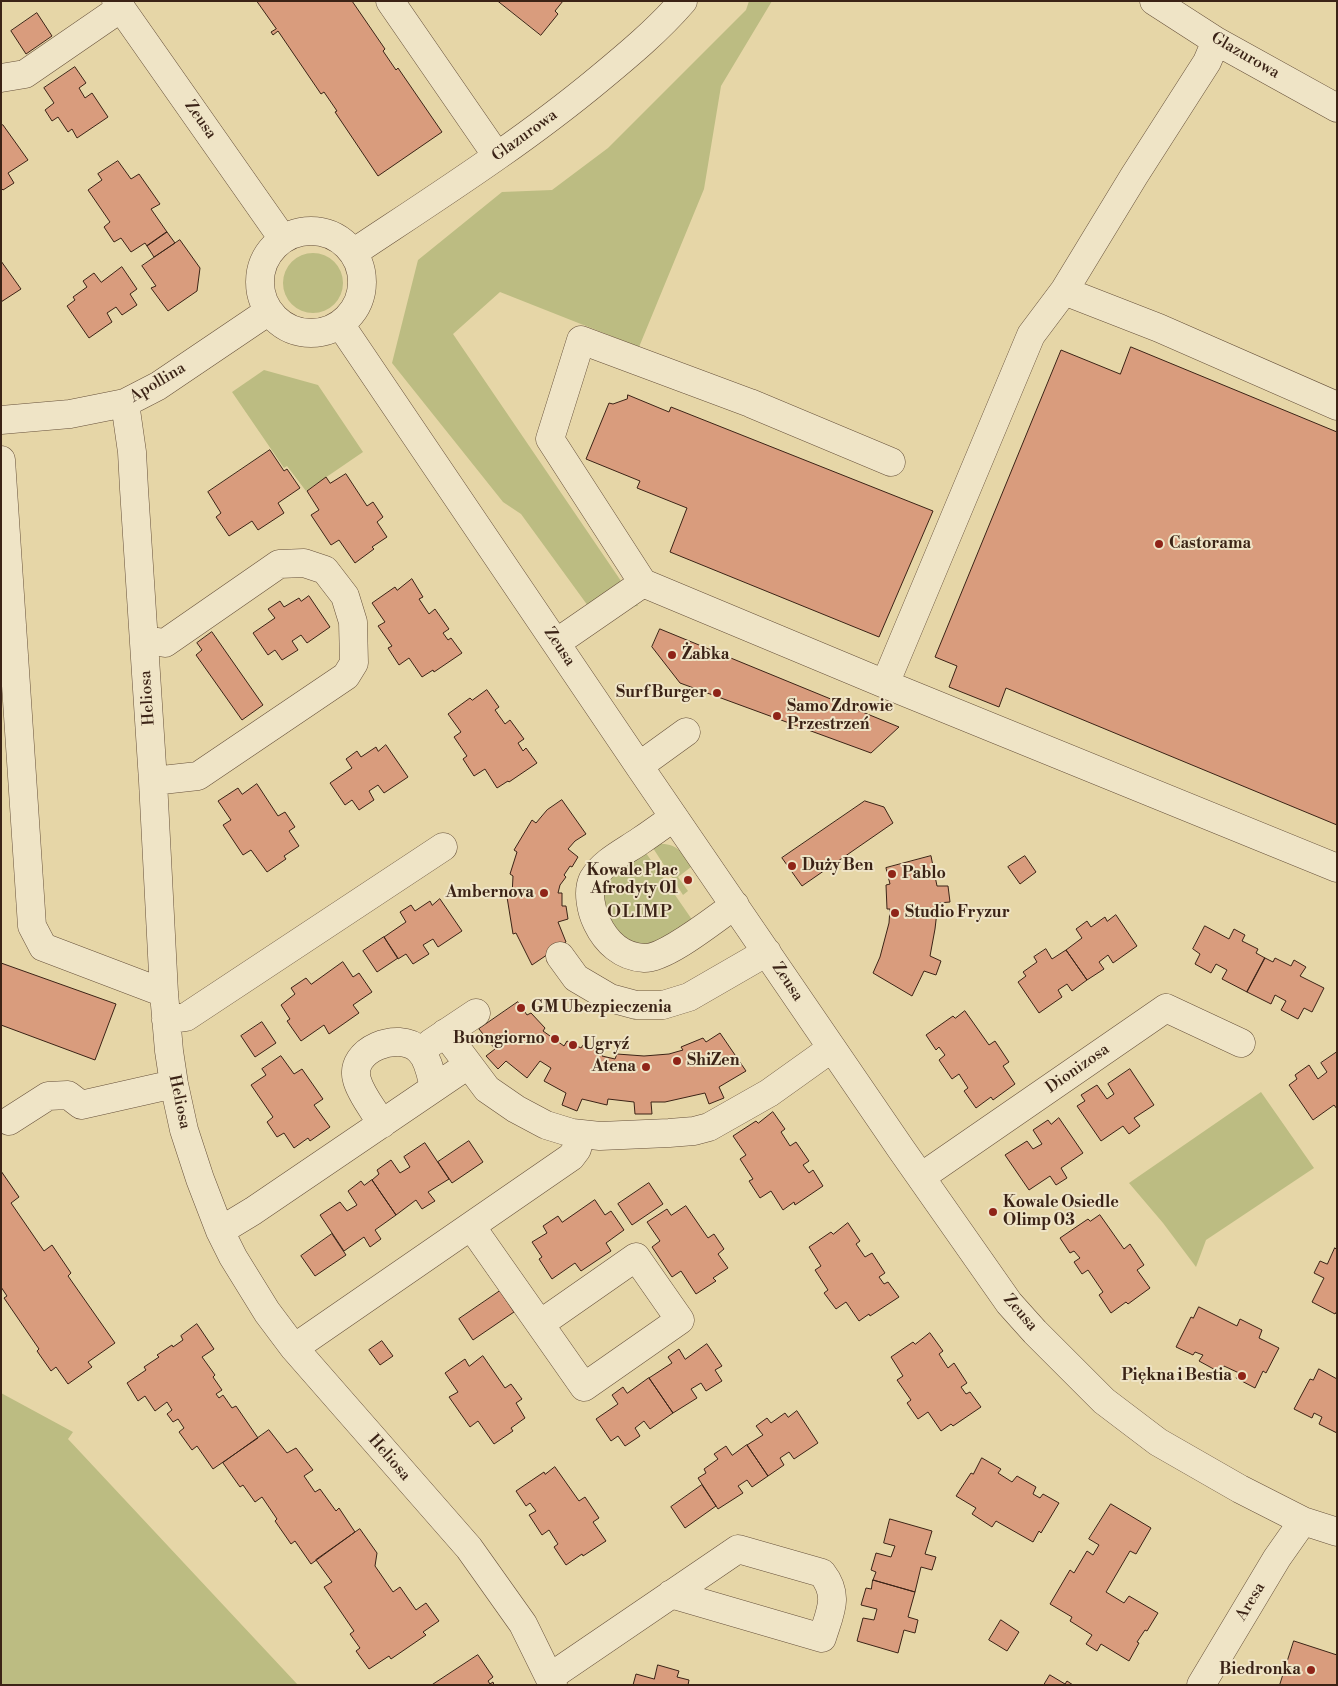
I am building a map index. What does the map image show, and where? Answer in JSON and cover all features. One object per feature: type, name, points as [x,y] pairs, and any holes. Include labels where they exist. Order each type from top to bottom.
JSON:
[{"type":"street","points":[[390,1],[497,156]]},
{"type":"street","name":"Glazurowa","points":[[353,253],[497,156],[562,109],[632,51],[683,1]]},
{"type":"street","name":"Glazurowa","points":[[1154,1],[1216,41],[1337,108]]},
{"type":"street","points":[[1,78],[25,74],[119,4]]},
{"type":"street","name":"Zeusa","points":[[119,4],[283,239]]},
{"type":"street","points":[[885,684],[1031,335],[1064,291],[1129,184],[1207,62],[1216,41]]},
{"type":"street","points":[[301,232],[321,232],[339,239],[353,253],[362,271],[362,291],[354,310],[340,324],[322,332],[302,332],[284,325],[269,311],[261,293],[261,272],[269,253],[283,239],[301,232]]},
{"type":"street","points":[[1064,291],[1159,328],[1337,406]]},
{"type":"street","name":"Apollina","points":[[1,420],[70,414],[125,403],[158,386],[269,311]]},
{"type":"street","name":"Zeusa","points":[[340,324],[639,766],[736,905],[980,1264],[1009,1302],[1035,1332],[1104,1401],[1158,1442],[1303,1521],[1337,1532]]},
{"type":"street","points":[[890,462],[750,404],[582,340],[550,439],[643,583],[1337,868]]},
{"type":"street","name":"Heliosa","points":[[125,403],[132,452],[166,1020],[174,1084],[184,1130],[200,1179],[220,1231],[233,1257],[267,1312],[294,1348],[469,1548],[523,1624],[552,1681]]},
{"type":"street","points":[[1,460],[32,926],[43,947],[164,992]]},
{"type":"street","points":[[144,640],[164,643],[279,564],[304,563],[325,570],[345,596],[353,622],[354,663],[346,676],[198,776],[153,781]]},
{"type":"street","points":[[556,643],[643,583]]},
{"type":"street","points":[[639,766],[686,732]]},
{"type":"street","points":[[674,817],[605,864],[593,880],[589,893],[592,908],[597,923],[610,944],[625,954],[645,958],[679,944],[736,905]]},
{"type":"street","points":[[166,1020],[186,1017],[443,847]]},
{"type":"street","points":[[560,956],[576,978],[610,998],[636,1005],[663,1005],[689,997],[767,952]]},
{"type":"street","name":"Dionizosa","points":[[921,1177],[1166,1008],[1241,1043]]},
{"type":"street","points":[[420,1050],[476,1013]]},
{"type":"street","points":[[446,1033],[487,1089],[516,1109],[546,1125],[572,1133],[600,1136],[652,1135],[694,1131],[709,1127],[769,1093],[832,1048]]},
{"type":"street","points":[[382,1124],[356,1079],[357,1065],[364,1056],[378,1045],[392,1041],[409,1042],[420,1050],[429,1068],[434,1088]]},
{"type":"street","points":[[220,1231],[468,1065]]},
{"type":"street","points":[[9,1121],[48,1096],[68,1096],[82,1105],[174,1084]]},
{"type":"street","points":[[294,1348],[571,1157],[581,1134]]},
{"type":"street","points":[[471,1226],[584,1387],[680,1320],[636,1257],[540,1324]]},
{"type":"street","name":"Aresa","points":[[1201,1685],[1277,1558],[1303,1521]]},
{"type":"street","points":[[552,1681],[672,1594],[738,1549],[822,1573],[831,1584],[833,1599],[822,1638],[672,1594]]},
{"type":"green space","points":[[749,1],[772,1],[721,86],[704,189],[639,347],[500,292],[453,334],[638,606],[591,610],[521,514],[503,502],[392,363],[418,260],[502,192],[552,190],[608,148],[746,10]]},
{"type":"green space","points":[[313,253],[330,258],[338,266],[343,283],[338,300],[330,308],[313,313],[296,308],[288,300],[283,283],[288,266],[296,258]]},
{"type":"green space","points":[[264,370],[318,385],[363,452],[306,491],[287,466],[284,468],[232,392]]},
{"type":"green space","points":[[659,844],[675,847],[682,853],[691,867],[678,877],[688,891],[683,895],[653,848]]},
{"type":"green space","points":[[646,853],[693,921],[642,950],[611,930],[602,892],[616,874]]},
{"type":"green space","points":[[1261,1092],[1314,1168],[1206,1240],[1196,1267],[1163,1223],[1129,1183]]},
{"type":"green space","points":[[1,1393],[73,1432],[68,1439],[298,1685],[1,1685]]},
{"type":"building","points":[[257,1],[352,1],[385,49],[383,51],[396,70],[398,68],[442,132],[378,176],[335,112],[337,111],[324,92],[321,94],[278,31],[273,35],[271,32],[276,29]]},
{"type":"building","points":[[498,1],[563,1],[555,11],[558,14],[541,35]]},
{"type":"building","points":[[37,13],[52,36],[26,54],[11,31]]},
{"type":"building","points":[[75,67],[86,83],[79,88],[85,98],[92,93],[108,117],[77,138],[72,129],[68,132],[58,117],[52,121],[45,110],[54,103],[44,88]]},
{"type":"building","points":[[3,125],[28,160],[8,173],[14,183],[3,190],[1,188],[1,126]]},
{"type":"building","points":[[118,161],[131,179],[139,174],[160,204],[151,209],[167,232],[147,246],[145,243],[131,252],[121,238],[114,242],[104,227],[110,222],[88,190],[102,180],[98,174]]},
{"type":"building","points":[[167,232],[175,243],[154,257],[147,246]]},
{"type":"building","points":[[180,240],[200,268],[197,291],[168,311],[151,288],[156,286],[142,266]]},
{"type":"building","points":[[1,261],[21,289],[1,302]]},
{"type":"building","points":[[122,267],[137,289],[130,294],[137,305],[122,315],[116,307],[107,313],[112,322],[89,338],[67,306],[75,300],[73,297],[87,287],[83,281],[94,273],[101,282]]},
{"type":"building","name":"Castorama","points":[[1131,347],[1337,432],[1337,825],[1006,688],[999,707],[949,687],[957,666],[935,657],[1061,350],[1120,374]]},
{"type":"building","points":[[628,395],[669,412],[671,407],[933,511],[879,637],[670,552],[687,508],[637,488],[640,481],[586,459],[609,403],[613,404],[627,399]]},
{"type":"building","points":[[270,450],[284,471],[287,469],[300,488],[278,503],[284,513],[258,530],[252,521],[229,536],[216,517],[221,513],[208,492]]},
{"type":"building","points":[[346,474],[367,506],[373,502],[383,517],[377,522],[387,537],[372,547],[374,549],[355,563],[339,540],[331,545],[311,515],[319,510],[307,491],[326,477],[330,483]]},
{"type":"building","points":[[412,579],[423,597],[419,599],[429,614],[435,609],[449,629],[443,633],[448,640],[451,638],[462,653],[434,672],[433,670],[422,677],[409,658],[399,665],[388,648],[392,646],[378,626],[385,622],[372,603],[395,587],[397,590]]},
{"type":"building","points":[[309,596],[330,627],[307,643],[301,635],[292,641],[298,650],[282,660],[275,650],[268,655],[253,633],[275,618],[268,609],[280,601],[284,607],[299,598],[301,601]]},
{"type":"building","points":[[660,629],[899,727],[871,753],[680,683],[652,647]]},
{"type":"building","points":[[212,632],[263,705],[242,720],[196,655],[202,650],[197,643]]},
{"type":"building","points":[[487,690],[499,707],[495,710],[505,724],[510,720],[524,739],[518,743],[523,751],[526,748],[537,763],[497,788],[485,769],[474,776],[463,759],[467,756],[454,737],[461,732],[448,714],[470,698],[472,700]]},
{"type":"building","points":[[386,745],[408,777],[384,793],[378,785],[369,791],[374,800],[359,810],[352,800],[345,805],[330,783],[352,768],[346,759],[357,751],[361,757],[376,747],[378,751]]},
{"type":"building","points":[[257,784],[278,816],[285,812],[295,827],[289,831],[299,846],[284,856],[286,859],[267,872],[251,850],[243,855],[223,825],[231,820],[218,801],[238,788],[242,794]]},
{"type":"building","points":[[562,800],[586,834],[575,841],[568,849],[578,857],[564,875],[566,877],[560,885],[558,893],[562,893],[562,906],[566,906],[568,919],[558,922],[566,942],[532,965],[516,933],[513,934],[507,897],[512,896],[513,876],[510,874],[517,852],[514,850],[532,820],[536,823],[547,810]]},
{"type":"building","points":[[865,801],[884,807],[893,823],[802,886],[782,858]]},
{"type":"building","points":[[931,856],[937,886],[948,886],[950,902],[938,903],[930,956],[941,961],[936,975],[924,971],[912,996],[873,973],[880,957],[889,923],[890,909],[887,909],[886,885],[890,884],[886,868]]},
{"type":"building","points":[[1025,856],[1036,872],[1020,884],[1008,867]]},
{"type":"building","points":[[440,899],[462,931],[438,947],[433,939],[423,945],[429,954],[413,964],[406,954],[398,959],[384,937],[406,922],[400,912],[411,905],[415,911],[430,901],[432,905]]},
{"type":"building","points":[[1116,915],[1137,946],[1113,963],[1108,955],[1099,962],[1104,969],[1087,980],[1066,950],[1082,938],[1076,929],[1087,921],[1091,927],[1105,917],[1107,921]]},
{"type":"building","points":[[1205,926],[1229,939],[1234,929],[1245,935],[1242,941],[1258,949],[1256,953],[1265,958],[1247,992],[1222,979],[1227,970],[1216,964],[1211,973],[1195,964],[1200,954],[1193,949]]},
{"type":"building","points":[[384,937],[398,958],[377,972],[363,951]]},
{"type":"building","points":[[1046,949],[1052,959],[1066,950],[1087,980],[1072,991],[1067,984],[1058,990],[1062,997],[1039,1013],[1018,982],[1026,976],[1023,972],[1037,962],[1034,957]]},
{"type":"building","points":[[1265,958],[1273,962],[1275,958],[1291,966],[1294,960],[1306,967],[1300,976],[1324,988],[1312,1012],[1304,1008],[1298,1019],[1281,1010],[1286,1001],[1275,995],[1271,1004],[1247,992]]},
{"type":"building","points":[[343,962],[353,977],[359,973],[372,992],[353,1005],[359,1013],[329,1034],[324,1025],[301,1041],[287,1021],[290,1019],[281,1005],[295,994],[291,988],[306,978],[311,984]]},
{"type":"building","points":[[1,963],[116,1004],[95,1060],[1,1025]]},
{"type":"building","points":[[518,1002],[527,1015],[531,1013],[545,1028],[543,1031],[564,1046],[567,1041],[581,1048],[583,1045],[603,1053],[602,1056],[615,1059],[617,1054],[644,1056],[669,1054],[683,1050],[681,1047],[703,1038],[706,1042],[720,1033],[746,1071],[719,1087],[724,1098],[709,1104],[705,1093],[665,1102],[651,1102],[652,1114],[635,1114],[634,1102],[608,1099],[607,1105],[582,1099],[577,1111],[562,1105],[566,1093],[544,1081],[551,1068],[540,1061],[527,1078],[506,1061],[498,1069],[486,1056],[495,1049],[479,1029]]},
{"type":"building","points":[[965,1011],[989,1045],[995,1041],[1009,1062],[1003,1066],[1015,1084],[993,1100],[991,1097],[976,1108],[964,1091],[968,1088],[959,1074],[952,1079],[939,1060],[945,1055],[939,1047],[936,1050],[926,1035],[953,1016],[955,1018]]},
{"type":"building","points":[[262,1022],[276,1043],[255,1057],[241,1036]]},
{"type":"building","points":[[1337,1052],[1337,1109],[1334,1105],[1313,1120],[1289,1085],[1297,1079],[1295,1075],[1309,1065],[1318,1079],[1327,1072],[1321,1063]]},
{"type":"building","points":[[281,1056],[294,1074],[302,1069],[323,1099],[314,1105],[330,1127],[310,1141],[308,1138],[294,1148],[284,1133],[277,1137],[267,1122],[273,1117],[251,1085],[266,1075],[262,1069]]},
{"type":"building","points":[[1130,1069],[1154,1105],[1134,1118],[1140,1126],[1129,1134],[1123,1126],[1101,1141],[1077,1106],[1085,1101],[1081,1095],[1097,1085],[1107,1099],[1114,1094],[1108,1084]]},
{"type":"building","points":[[773,1112],[785,1129],[781,1132],[790,1146],[796,1142],[809,1161],[803,1165],[809,1173],[813,1170],[823,1186],[795,1205],[794,1202],[783,1210],[771,1191],[760,1198],[749,1181],[753,1179],[740,1159],[746,1155],[733,1136],[756,1121],[758,1123]]},
{"type":"building","points":[[1059,1118],[1083,1153],[1061,1168],[1067,1178],[1056,1185],[1050,1176],[1029,1190],[1005,1155],[1027,1141],[1033,1149],[1042,1144],[1033,1130],[1048,1120],[1051,1124]]},
{"type":"building","points":[[469,1141],[483,1162],[452,1183],[438,1162]]},
{"type":"building","points":[[425,1143],[449,1179],[428,1192],[435,1201],[422,1209],[416,1200],[396,1215],[372,1180],[379,1174],[377,1170],[391,1160],[400,1173],[410,1167],[404,1157]]},
{"type":"building","points":[[1,1171],[19,1197],[11,1203],[44,1251],[52,1245],[71,1273],[68,1276],[115,1343],[88,1362],[92,1367],[68,1384],[56,1367],[51,1371],[37,1351],[39,1349],[4,1298],[7,1296],[1,1287]]},
{"type":"building","points":[[372,1180],[396,1215],[375,1230],[381,1239],[370,1247],[364,1237],[344,1251],[320,1215],[340,1202],[347,1211],[357,1205],[348,1191],[361,1181],[364,1185]]},
{"type":"building","points":[[649,1183],[663,1204],[632,1225],[618,1204]]},
{"type":"building","points":[[595,1200],[605,1215],[611,1211],[624,1230],[606,1243],[611,1251],[581,1271],[575,1263],[552,1279],[539,1259],[542,1257],[532,1242],[547,1233],[543,1226],[558,1216],[562,1222]]},
{"type":"building","points":[[686,1206],[708,1238],[714,1234],[724,1249],[718,1254],[728,1268],[713,1278],[716,1281],[696,1294],[681,1271],[672,1277],[652,1247],[660,1241],[647,1222],[667,1209],[671,1215]]},
{"type":"building","points":[[1100,1215],[1124,1249],[1130,1244],[1144,1265],[1137,1270],[1150,1288],[1128,1304],[1126,1302],[1111,1313],[1099,1295],[1103,1292],[1088,1270],[1082,1274],[1074,1262],[1080,1258],[1074,1251],[1070,1253],[1060,1238],[1088,1219],[1090,1221]]},
{"type":"building","points":[[848,1223],[860,1241],[856,1244],[865,1257],[872,1253],[885,1273],[879,1277],[884,1284],[888,1282],[899,1297],[859,1321],[846,1302],[836,1309],[824,1293],[828,1290],[815,1270],[821,1266],[809,1247],[831,1232],[833,1234]]},
{"type":"building","points":[[332,1234],[346,1255],[315,1276],[301,1256]]},
{"type":"building","points":[[1335,1248],[1337,1250],[1337,1311],[1335,1314],[1312,1302],[1324,1278],[1314,1273],[1320,1261],[1327,1264]]},
{"type":"building","points":[[500,1291],[514,1312],[473,1340],[459,1319]]},
{"type":"building","points":[[1199,1307],[1237,1326],[1240,1319],[1262,1330],[1259,1338],[1279,1348],[1266,1373],[1263,1371],[1255,1388],[1236,1378],[1239,1373],[1224,1366],[1221,1373],[1199,1361],[1203,1355],[1195,1352],[1193,1355],[1176,1347],[1191,1317],[1193,1318]]},
{"type":"building","points":[[197,1324],[214,1349],[202,1357],[215,1375],[213,1377],[222,1390],[216,1394],[219,1398],[223,1395],[232,1408],[236,1406],[258,1438],[213,1469],[197,1446],[192,1450],[179,1432],[184,1428],[178,1419],[173,1422],[167,1414],[172,1410],[167,1402],[155,1411],[145,1396],[138,1401],[127,1383],[146,1370],[144,1367],[159,1357],[157,1355],[183,1340],[181,1336]]},
{"type":"building","points":[[930,1333],[943,1351],[939,1354],[948,1368],[954,1363],[967,1383],[961,1387],[966,1394],[970,1392],[981,1407],[953,1426],[951,1424],[941,1431],[928,1412],[918,1419],[907,1403],[911,1400],[897,1380],[903,1376],[891,1357],[913,1342],[915,1344]]},
{"type":"building","points":[[382,1341],[393,1356],[380,1365],[369,1350]]},
{"type":"building","points":[[707,1344],[722,1366],[715,1370],[722,1381],[706,1391],[701,1383],[691,1389],[697,1398],[673,1413],[649,1378],[672,1363],[668,1357],[679,1349],[685,1359]]},
{"type":"building","points":[[483,1356],[505,1388],[511,1384],[522,1399],[516,1403],[525,1418],[511,1428],[513,1431],[494,1444],[478,1421],[470,1427],[449,1397],[458,1392],[445,1373],[465,1359],[469,1366]]},
{"type":"building","points":[[1319,1369],[1337,1379],[1337,1433],[1319,1424],[1322,1417],[1314,1413],[1312,1418],[1294,1409],[1310,1379],[1313,1380]]},
{"type":"building","points":[[649,1378],[673,1413],[650,1429],[644,1421],[635,1428],[640,1436],[625,1446],[618,1436],[611,1441],[596,1419],[618,1404],[612,1395],[623,1387],[627,1393]]},
{"type":"building","points":[[797,1411],[818,1443],[794,1459],[789,1452],[780,1458],[784,1465],[768,1476],[747,1445],[763,1435],[756,1426],[767,1418],[771,1423],[785,1413],[788,1417]]},
{"type":"building","points":[[269,1430],[287,1453],[296,1448],[313,1470],[304,1476],[315,1492],[320,1489],[336,1511],[339,1508],[355,1532],[311,1564],[295,1541],[291,1544],[275,1521],[277,1519],[262,1497],[255,1502],[243,1485],[240,1487],[223,1463]]},
{"type":"building","points":[[747,1445],[768,1476],[752,1487],[747,1480],[738,1486],[743,1493],[718,1509],[698,1478],[706,1473],[704,1469],[718,1459],[714,1454],[726,1446],[732,1455]]},
{"type":"building","points":[[982,1458],[1001,1469],[998,1473],[1012,1482],[1017,1476],[1036,1487],[1033,1494],[1040,1498],[1043,1494],[1059,1503],[1041,1533],[1039,1531],[1033,1542],[996,1521],[992,1527],[972,1514],[976,1508],[956,1496],[971,1473],[973,1474]]},
{"type":"building","points":[[555,1467],[579,1501],[585,1497],[599,1518],[593,1522],[606,1541],[566,1565],[554,1547],[558,1544],[549,1530],[542,1535],[529,1515],[536,1511],[530,1503],[526,1506],[516,1491],[544,1472],[545,1474]]},
{"type":"building","points":[[702,1485],[716,1506],[685,1528],[671,1507]]},
{"type":"building","points":[[1111,1504],[1151,1528],[1136,1554],[1130,1551],[1106,1592],[1124,1603],[1129,1596],[1158,1613],[1147,1631],[1145,1630],[1137,1642],[1139,1643],[1129,1661],[1101,1644],[1097,1651],[1086,1644],[1092,1635],[1070,1621],[1072,1617],[1050,1604],[1070,1570],[1074,1573],[1087,1551],[1093,1555],[1099,1545],[1089,1539]]},
{"type":"building","points":[[890,1519],[932,1531],[925,1554],[936,1557],[932,1570],[921,1567],[915,1592],[873,1580],[876,1572],[871,1570],[876,1553],[891,1557],[895,1546],[884,1543]]},
{"type":"building","points":[[360,1529],[377,1553],[375,1566],[393,1592],[400,1587],[416,1610],[426,1603],[439,1621],[423,1632],[426,1635],[391,1659],[389,1656],[369,1669],[356,1651],[360,1648],[350,1634],[354,1631],[324,1587],[332,1582],[316,1560]]},
{"type":"building","points":[[873,1580],[915,1592],[908,1617],[918,1620],[915,1633],[904,1630],[898,1653],[857,1641],[863,1618],[874,1620],[877,1609],[861,1605],[866,1588],[871,1589]]},
{"type":"building","points":[[1001,1620],[1019,1632],[1007,1651],[989,1640]]},
{"type":"building","name":"Biedronka","points":[[1294,1641],[1337,1655],[1337,1685],[1280,1685]]},
{"type":"building","points":[[478,1655],[493,1677],[488,1681],[490,1684],[493,1682],[494,1685],[432,1685]]},
{"type":"building","points":[[658,1665],[679,1671],[677,1677],[689,1680],[688,1685],[633,1685],[636,1674],[654,1679]]},
{"type":"building","points":[[1050,1675],[1065,1684],[1067,1681],[1073,1685],[1044,1685]]},
{"type":"place","name":"Castorama","points":[[1159,544]]},
{"type":"place","name":"Żabka","points":[[672,655]]},
{"type":"place","name":"Surf Burger","points":[[717,693]]},
{"type":"place","name":"Samo Zdrowie Przestrzeń","points":[[777,716]]},
{"type":"place","name":"Duży Ben","points":[[792,866]]},
{"type":"place","name":"Pablo","points":[[892,874]]},
{"type":"place","name":"Kowale Plac Afrodyty 01","points":[[688,880]]},
{"type":"place","name":"Ambernova","points":[[544,893]]},
{"type":"place","name":"Studio Fryzur","points":[[895,913]]},
{"type":"place","name":"GM Ubezpieczenia","points":[[521,1008]]},
{"type":"place","name":"Buongiorno","points":[[555,1039]]},
{"type":"place","name":"Ugryź","points":[[573,1045]]},
{"type":"place","name":"ShiZen","points":[[677,1061]]},
{"type":"place","name":"Atena","points":[[646,1067]]},
{"type":"place","name":"Kowale Osiedle Olimp 03","points":[[993,1212]]},
{"type":"place","name":"Piękna i Bestia","points":[[1242,1376]]},
{"type":"place","name":"Biedronka","points":[[1311,1670]]},
{"type":"district","name":"OLIMP","points":[[640,913]]}]
